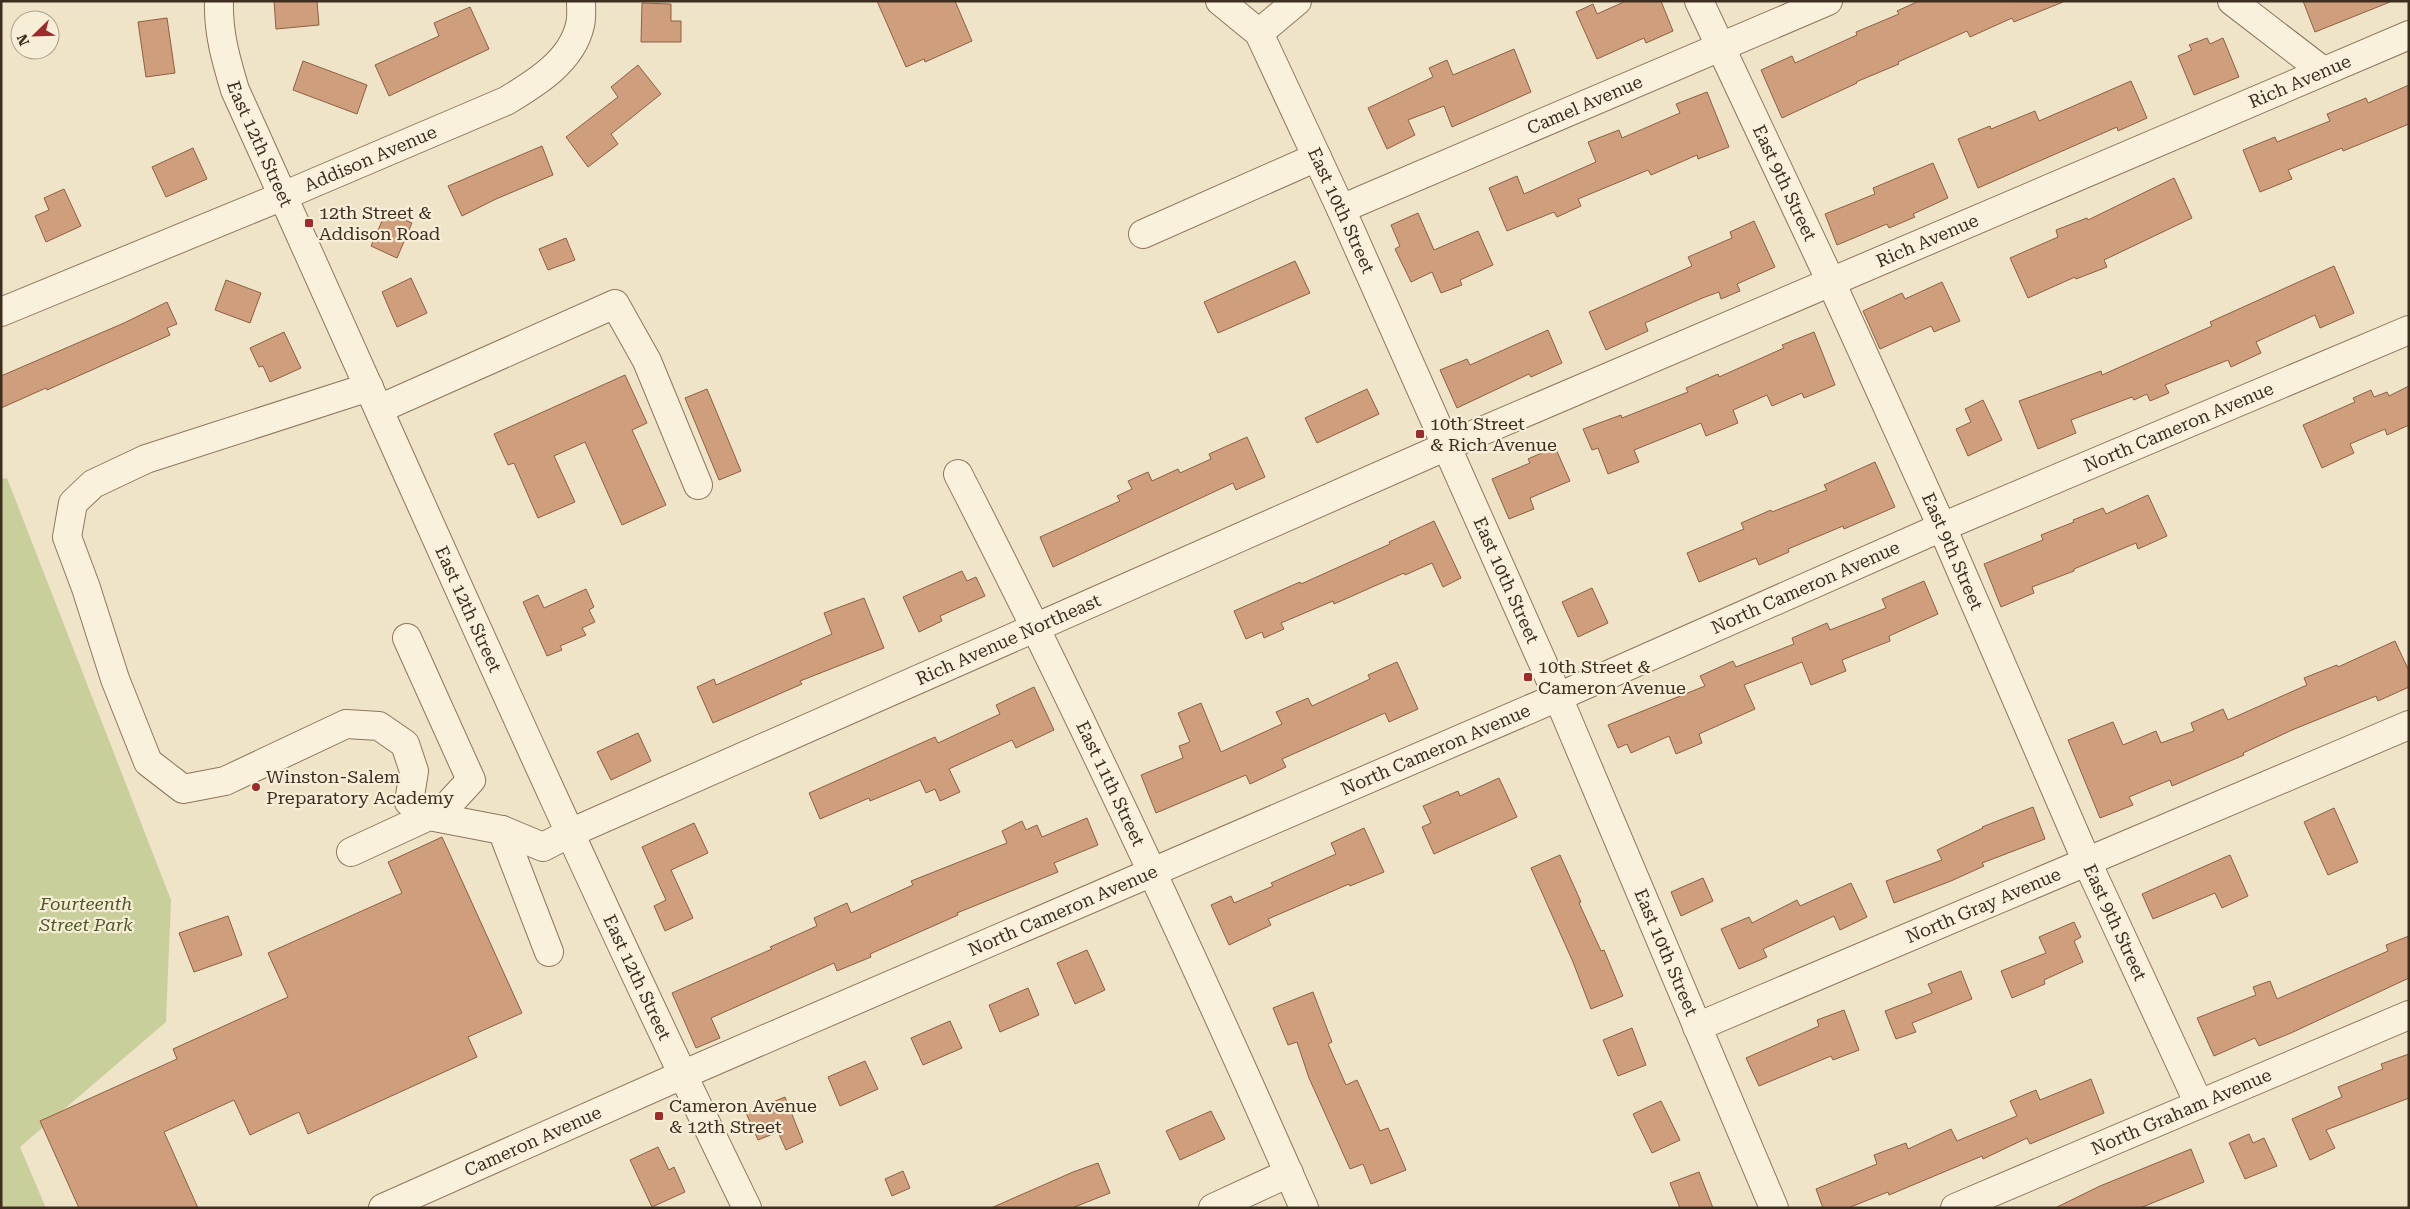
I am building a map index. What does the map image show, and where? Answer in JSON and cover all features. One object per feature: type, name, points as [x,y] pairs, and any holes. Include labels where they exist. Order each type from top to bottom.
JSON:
[{"type":"street","name":"East 12th Street","points":[[219,1],[218,23],[223,52],[235,90],[570,833],[682,1075],[747,1208]]},
{"type":"street","name":"Addison Avenue","points":[[1,312],[283,196],[506,101],[532,85],[562,58],[574,42],[581,23],[581,1]]},
{"type":"street","name":"East 10th Street","points":[[1220,1],[1259,33],[1341,209],[1558,697],[1774,1208]]},
{"type":"street","points":[[1259,33],[1297,1]]},
{"type":"street","name":"East 9th Street","points":[[1699,1],[1831,282],[1942,527],[2087,862],[2199,1104]]},
{"type":"street","name":"Camel Avenue","points":[[1341,209],[1828,1]]},
{"type":"street","points":[[2232,1],[2324,71]]},
{"type":"street","name":"Rich Avenue","points":[[1447,446],[2409,35]]},
{"type":"street","points":[[1143,234],[1317,157]]},
{"type":"street","points":[[548,952],[502,830],[433,817],[408,802],[414,771],[405,744],[379,726],[346,724],[225,781],[183,789],[148,762],[115,679],[86,588],[67,537],[73,503],[93,484],[146,459],[374,398],[615,304],[647,361],[698,485]]},
{"type":"street","name":"North Cameron Avenue","points":[[682,1075],[1558,697],[1942,527],[2409,330]]},
{"type":"street","name":"Rich Avenue Northeast","points":[[502,830],[544,847],[570,833],[1447,446]]},
{"type":"street","name":"East 11th Street","points":[[958,474],[1036,627],[1152,873],[1304,1208]]},
{"type":"street","points":[[351,852],[433,817],[471,780],[407,638]]},
{"type":"street","name":"North Gray Avenue","points":[[1697,1028],[2409,725]]},
{"type":"street","name":"North Graham Avenue","points":[[1955,1208],[2409,1015]]},
{"type":"street","name":"Cameron Avenue","points":[[383,1208],[682,1075]]},
{"type":"street","points":[[1213,1208],[1289,1173]]},
{"type":"green space","name":"Fourteenth Street Park","points":[[7,478],[171,900],[166,1022],[20,1147],[46,1208],[1,1208],[1,479]]},
{"type":"building","points":[[274,1],[317,1],[319,25],[276,29]]},
{"type":"building","points":[[877,1],[955,1],[972,41],[925,62],[924,59],[906,67]]},
{"type":"building","points":[[1626,1],[1661,1],[1673,31],[1646,43],[1644,38],[1597,59],[1576,12],[1593,4],[1597,14]]},
{"type":"building","points":[[1919,1],[2063,2],[2014,22],[2012,18],[1970,37],[1967,31],[1782,118],[1761,70],[1792,56],[1795,63],[1857,35],[1856,32],[1899,14],[1897,11]]},
{"type":"building","points":[[2303,1],[2390,1],[2390,2],[2315,32]]},
{"type":"building","points":[[642,3],[671,4],[671,21],[681,21],[681,42],[641,42]]},
{"type":"building","points":[[470,7],[489,49],[389,96],[375,65],[439,36],[434,23]]},
{"type":"building","points":[[167,18],[175,73],[146,77],[138,22]]},
{"type":"building","points":[[2207,38],[2210,44],[2223,38],[2239,77],[2194,95],[2178,56],[2192,50],[2189,45]]},
{"type":"building","points":[[1514,49],[1531,92],[1452,127],[1444,106],[1408,120],[1415,135],[1387,149],[1368,108],[1433,77],[1429,68],[1447,60],[1453,75]]},
{"type":"building","points":[[303,61],[367,85],[357,114],[293,90]]},
{"type":"building","points":[[638,65],[661,94],[611,134],[618,144],[588,167],[566,137],[618,97],[611,87]]},
{"type":"building","points":[[2131,81],[2147,118],[2118,131],[2117,127],[1978,188],[1958,139],[1990,126],[1991,129],[2035,111],[2039,121]]},
{"type":"building","points":[[2409,85],[2409,124],[2343,151],[2342,148],[2288,170],[2292,179],[2260,192],[2243,150],[2275,137],[2277,142],[2330,121],[2327,114],[2366,98],[2368,103]]},
{"type":"building","points":[[1707,92],[1729,147],[1698,159],[1697,155],[1651,175],[1648,170],[1578,199],[1581,206],[1557,217],[1554,212],[1507,231],[1489,188],[1517,176],[1524,194],[1596,162],[1588,142],[1619,130],[1622,138],[1680,113],[1676,104]]},
{"type":"building","points":[[542,146],[553,175],[496,199],[462,216],[448,186]]},
{"type":"building","points":[[193,148],[207,179],[166,197],[152,167]]},
{"type":"building","points":[[1933,163],[1948,198],[1913,214],[1915,217],[1889,228],[1887,224],[1837,245],[1825,214],[1875,194],[1873,188]]},
{"type":"building","points":[[2174,178],[2192,218],[2104,260],[2107,267],[2076,279],[2075,277],[2028,298],[2010,258],[2058,237],[2056,230],[2087,218],[2088,220]]},
{"type":"building","points":[[64,189],[81,226],[46,242],[35,216],[49,210],[44,198]]},
{"type":"building","points":[[386,212],[412,223],[397,258],[371,246]]},
{"type":"building","points":[[1418,213],[1434,250],[1478,231],[1493,265],[1460,280],[1462,285],[1441,293],[1432,272],[1411,282],[1395,249],[1400,246],[1391,225]]},
{"type":"building","points":[[1754,221],[1775,267],[1737,284],[1740,291],[1721,299],[1719,292],[1645,323],[1648,331],[1606,350],[1589,312],[1692,266],[1688,257],[1732,238],[1730,232]]},
{"type":"building","points":[[566,238],[575,260],[548,270],[539,249]]},
{"type":"building","points":[[1295,261],[1310,293],[1218,333],[1204,302]]},
{"type":"building","points":[[2334,266],[2354,313],[2320,328],[2315,315],[2256,342],[2261,353],[2231,367],[2228,360],[2165,385],[2169,393],[2150,401],[2147,394],[2134,400],[2132,397],[2071,420],[2076,433],[2038,449],[2019,401],[2101,371],[2102,375],[2212,326],[2210,322]]},
{"type":"building","points":[[411,278],[427,313],[397,327],[382,292]]},
{"type":"building","points":[[226,280],[261,293],[250,323],[215,310]]},
{"type":"building","points":[[1942,282],[1960,321],[1934,332],[1931,326],[1880,349],[1863,311],[1902,293],[1905,299]]},
{"type":"building","points":[[167,302],[177,324],[167,328],[170,335],[47,390],[46,388],[1,408],[1,376],[124,323]]},
{"type":"building","points":[[1548,330],[1562,363],[1531,377],[1529,374],[1457,408],[1440,370],[1467,359],[1470,365]]},
{"type":"building","points":[[284,332],[301,368],[270,382],[263,366],[259,367],[250,348]]},
{"type":"building","points":[[1814,332],[1835,385],[1804,398],[1802,393],[1772,406],[1767,395],[1733,410],[1738,423],[1706,436],[1701,423],[1634,450],[1639,462],[1608,474],[1598,448],[1592,450],[1583,429],[1621,415],[1622,418],[1688,392],[1686,388],[1718,374],[1719,377],[1784,348],[1782,345]]},
{"type":"building","points":[[625,375],[647,423],[632,430],[666,505],[622,525],[585,442],[554,456],[575,502],[538,518],[514,463],[508,465],[494,434]]},
{"type":"building","points":[[2409,386],[2409,425],[2387,435],[2385,429],[2350,444],[2354,453],[2322,468],[2303,425],[2355,402],[2353,398],[2371,390],[2374,397],[2387,392],[2389,396]]},
{"type":"building","points":[[707,389],[741,471],[719,480],[685,398]]},
{"type":"building","points":[[1367,389],[1379,414],[1317,443],[1305,418]]},
{"type":"building","points":[[1983,400],[2002,440],[1968,456],[1956,429],[1971,422],[1965,409]]},
{"type":"building","points":[[1247,437],[1265,477],[1236,490],[1233,483],[1053,567],[1040,537],[1120,501],[1117,496],[1132,489],[1128,481],[1148,472],[1152,481],[1178,469],[1180,473],[1211,459],[1209,454]]},
{"type":"building","points":[[1555,447],[1570,481],[1530,498],[1534,509],[1509,519],[1492,479],[1530,463],[1528,459]]},
{"type":"building","points":[[1875,462],[1895,507],[1844,529],[1843,526],[1788,549],[1789,552],[1759,565],[1756,558],[1699,582],[1687,553],[1744,529],[1741,523],[1827,490],[1824,485]]},
{"type":"building","points":[[2148,495],[2167,536],[2138,549],[2136,543],[2074,569],[2074,571],[2032,587],[2034,593],[2001,607],[1984,564],[2043,540],[2041,535],[2074,522],[2073,520],[2103,508],[2106,514]]},
{"type":"building","points":[[1434,521],[1461,578],[1443,587],[1432,563],[1405,575],[1404,573],[1334,604],[1333,601],[1281,623],[1284,629],[1264,638],[1262,632],[1246,639],[1234,611],[1300,582],[1301,584],[1390,544],[1389,542]]},
{"type":"building","points":[[962,571],[967,581],[976,577],[985,596],[940,616],[942,621],[919,632],[903,597]]},
{"type":"building","points":[[1924,581],[1938,614],[1889,636],[1890,641],[1842,660],[1846,671],[1811,685],[1802,662],[1744,685],[1755,709],[1699,734],[1702,743],[1676,754],[1669,736],[1631,753],[1627,744],[1618,748],[1608,725],[1705,686],[1700,676],[1733,661],[1736,667],[1794,644],[1792,638],[1827,623],[1830,630],[1886,608],[1882,599]]},
{"type":"building","points":[[1592,588],[1608,623],[1578,637],[1562,602]]},
{"type":"building","points":[[586,589],[594,607],[589,610],[595,622],[582,628],[586,635],[560,646],[562,650],[547,656],[523,602],[538,595],[544,608]]},
{"type":"building","points":[[864,598],[884,648],[800,681],[802,684],[713,723],[697,687],[714,679],[716,685],[832,634],[824,613]]},
{"type":"building","points":[[2395,641],[2409,671],[2409,687],[2378,701],[2376,696],[2292,730],[2243,753],[2244,755],[2172,786],[2170,780],[2129,797],[2133,805],[2100,818],[2068,740],[2113,722],[2123,745],[2156,731],[2161,743],[2194,731],[2191,723],[2223,709],[2228,720],[2307,685],[2304,678],[2337,665],[2338,667]]},
{"type":"building","points":[[1397,662],[1418,709],[1389,722],[1385,713],[1282,759],[1286,767],[1250,784],[1246,775],[1156,813],[1141,775],[1183,758],[1179,746],[1190,742],[1178,713],[1201,703],[1221,752],[1282,724],[1276,712],[1308,698],[1312,706],[1370,679],[1368,675]]},
{"type":"building","points":[[1034,687],[1054,730],[1016,748],[1012,740],[949,769],[960,792],[940,801],[935,789],[926,793],[920,780],[870,801],[869,798],[820,819],[809,793],[935,737],[938,743],[1000,714],[996,705]]},
{"type":"building","points":[[638,733],[651,761],[611,780],[597,752]]},
{"type":"building","points":[[1499,778],[1517,817],[1434,854],[1422,827],[1431,823],[1423,806],[1458,791],[1460,796]]},
{"type":"building","points":[[2033,807],[2045,839],[1982,863],[1984,866],[1894,903],[1886,881],[1942,860],[1937,850],[1982,827]]},
{"type":"building","points":[[2334,808],[2358,862],[2328,875],[2304,822]]},
{"type":"building","points":[[1087,818],[1098,845],[1054,863],[1058,872],[957,913],[958,915],[870,954],[871,957],[837,971],[834,963],[711,1018],[720,1038],[696,1048],[672,993],[772,949],[770,947],[817,926],[814,918],[847,903],[851,913],[913,885],[911,881],[1007,843],[1002,831],[1022,821],[1026,830],[1037,825],[1042,837]]},
{"type":"building","points":[[694,823],[708,853],[671,870],[693,918],[665,931],[654,906],[666,900],[642,847]]},
{"type":"building","points":[[1364,828],[1384,872],[1350,886],[1349,884],[1268,919],[1271,925],[1229,945],[1211,905],[1231,896],[1234,903],[1273,886],[1271,883],[1336,854],[1331,843]]},
{"type":"building","points":[[442,837],[522,1013],[468,1037],[477,1057],[308,1134],[299,1112],[250,1135],[234,1100],[164,1132],[198,1208],[79,1208],[40,1121],[177,1059],[173,1049],[288,997],[268,953],[402,893],[388,862]]},
{"type":"building","points":[[1560,855],[1581,902],[1579,903],[1601,951],[1604,950],[1623,996],[1591,1009],[1573,962],[1531,868]]},
{"type":"building","points":[[2230,855],[2248,896],[2222,908],[2215,893],[2153,919],[2142,894]]},
{"type":"building","points":[[1703,878],[1713,901],[1681,916],[1671,892]]},
{"type":"building","points":[[1851,883],[1867,917],[1840,930],[1834,916],[1763,949],[1767,957],[1739,969],[1721,929],[1749,917],[1752,923],[1797,900],[1800,906]]},
{"type":"building","points":[[228,916],[242,955],[194,972],[179,933]]},
{"type":"building","points":[[2074,922],[2081,937],[2074,941],[2083,962],[2044,980],[2045,984],[2012,998],[2001,971],[2046,953],[2039,937]]},
{"type":"building","points":[[2409,936],[2409,978],[2259,1046],[2255,1038],[2214,1056],[2197,1018],[2256,995],[2253,987],[2270,981],[2277,999],[2388,951],[2386,945]]},
{"type":"building","points":[[1087,950],[1105,990],[1075,1004],[1057,963]]},
{"type":"building","points":[[1961,971],[1972,999],[1912,1023],[1916,1032],[1896,1039],[1885,1011],[1932,993],[1928,984]]},
{"type":"building","points":[[1028,988],[1039,1015],[1000,1032],[989,1005]]},
{"type":"building","points":[[1313,992],[1332,1042],[1328,1044],[1346,1085],[1357,1080],[1380,1131],[1388,1128],[1406,1170],[1371,1184],[1363,1164],[1350,1169],[1309,1078],[1297,1042],[1288,1045],[1273,1008]]},
{"type":"building","points":[[1844,1010],[1859,1050],[1833,1060],[1831,1056],[1759,1086],[1746,1058],[1819,1026],[1817,1020]]},
{"type":"building","points":[[950,1021],[962,1048],[923,1065],[911,1038]]},
{"type":"building","points":[[1632,1028],[1646,1065],[1618,1076],[1603,1040]]},
{"type":"building","points":[[2409,1054],[2409,1098],[2326,1130],[2335,1148],[2310,1160],[2292,1119],[2342,1097],[2338,1087],[2383,1069],[2381,1064]]},
{"type":"building","points":[[865,1061],[878,1089],[840,1106],[828,1077]]},
{"type":"building","points":[[2091,1079],[2104,1113],[2030,1144],[2027,1138],[1983,1159],[1982,1156],[1889,1195],[1888,1192],[1848,1208],[1823,1208],[1816,1189],[1877,1164],[1874,1155],[1906,1143],[1908,1149],[1951,1129],[1957,1141],[2017,1116],[2010,1101],[2036,1090],[2040,1100]]},
{"type":"building","points":[[785,1097],[803,1142],[786,1150],[778,1132],[758,1140],[746,1113]]},
{"type":"building","points":[[1661,1101],[1680,1140],[1652,1153],[1633,1114]]},
{"type":"building","points":[[1211,1111],[1225,1139],[1180,1160],[1166,1131]]},
{"type":"building","points":[[2249,1134],[2253,1143],[2264,1138],[2277,1166],[2245,1179],[2229,1143]]},
{"type":"building","points":[[658,1147],[669,1170],[674,1167],[685,1192],[652,1207],[630,1160]]},
{"type":"building","points":[[2191,1149],[2204,1182],[2140,1208],[2055,1208],[2100,1186]]},
{"type":"building","points":[[1098,1163],[1110,1193],[1072,1208],[991,1208],[1073,1172]]},
{"type":"building","points":[[903,1171],[910,1188],[892,1196],[885,1179]]},
{"type":"building","points":[[1699,1172],[1713,1208],[1680,1208],[1670,1183]]},
{"type":"place","name":"12th Street & Addison Road","points":[[309,223]]},
{"type":"place","name":"10th Street & Rich Avenue","points":[[1420,434]]},
{"type":"place","name":"10th Street & Cameron Avenue","points":[[1528,677]]},
{"type":"place","name":"Winston-Salem Preparatory Academy","points":[[256,787]]},
{"type":"place","name":"Cameron Avenue & 12th Street","points":[[659,1116]]}]
